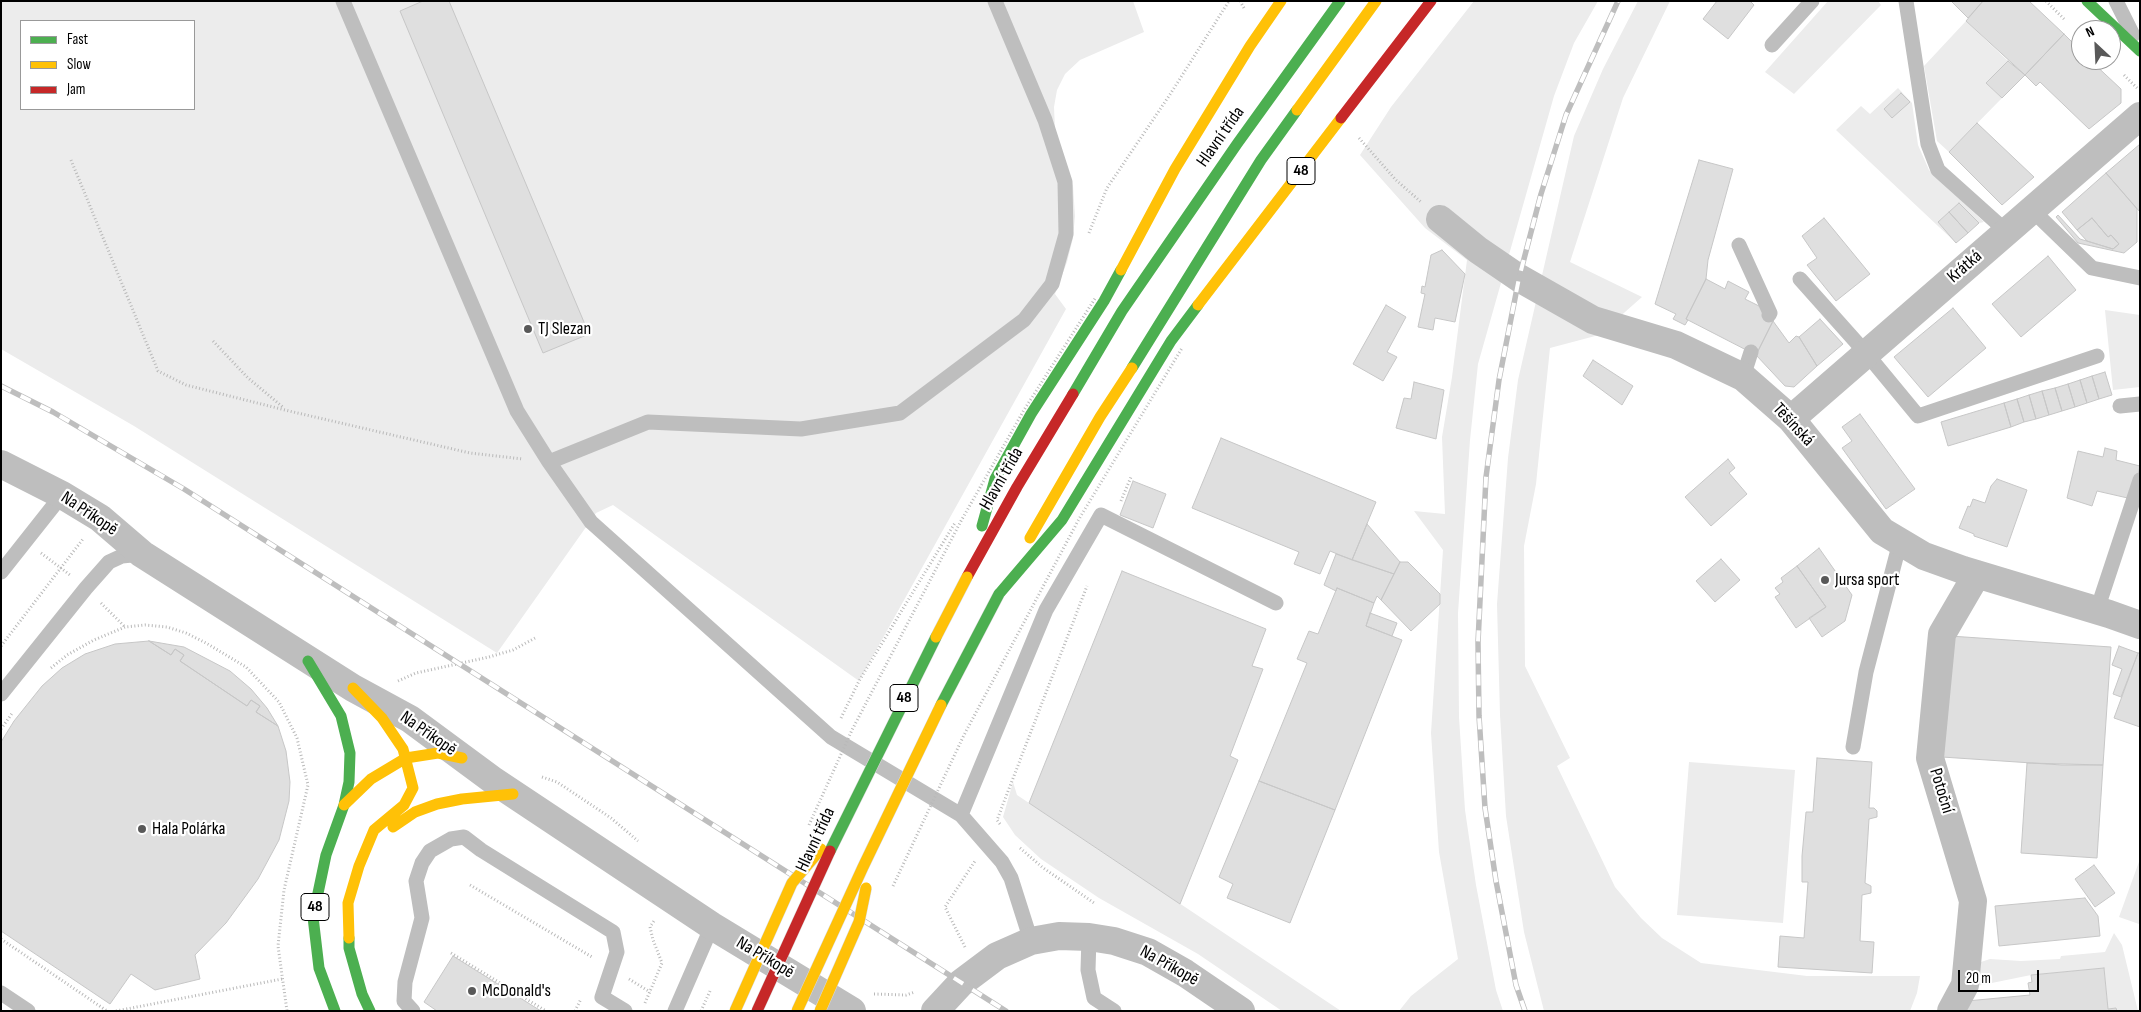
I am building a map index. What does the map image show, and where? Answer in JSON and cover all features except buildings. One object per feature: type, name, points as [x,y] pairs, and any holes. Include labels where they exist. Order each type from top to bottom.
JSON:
[{"type":"main road","name":"48","points":[[967,577],[996,480],[1031,414],[1104,302],[1176,169],[1250,46],[1281,1]]},
{"type":"main road","name":"Hlavní třída","points":[[757,1011],[844,822],[920,667],[1017,487],[1122,311],[1237,144],[1340,1]]},
{"type":"main road","name":"48","points":[[797,1011],[877,838],[952,683],[999,594],[1100,417],[1156,331],[1261,160],[1376,1]]},
{"type":"main road","name":"48","points":[[999,594],[1062,520],[1171,341],[1430,1]]},
{"type":"main road","points":[[2087,1],[2140,51]]},
{"type":"main road","name":"48","points":[[308,661],[341,716],[350,752],[350,769],[344,805],[326,855],[313,917],[319,968],[335,1011]]},
{"type":"main road","name":"48","points":[[352,688],[382,718],[406,758],[413,788],[404,805],[379,834],[359,866],[348,903],[349,948],[362,994],[370,1011]]},
{"type":"main road","name":"48","points":[[344,805],[371,779],[406,758],[420,754],[438,754],[462,758]]},
{"type":"main road","name":"48","points":[[379,834],[403,818],[436,804],[462,798],[513,794]]},
{"type":"main road","name":"48","points":[[735,1011],[792,883],[844,822]]},
{"type":"main road","name":"48","points":[[820,1011],[859,922],[877,838]]},
{"type":"street","name":"Krátká","points":[[1791,419],[2140,116]]},
{"type":"street","name":"Těšínská","points":[[1440,219],[1478,250],[1519,278],[1593,320],[1676,346],[1747,365],[1882,531],[1924,556],[2140,625]]},
{"type":"street","name":"Na Příkopě","points":[[1,464],[62,495],[100,518],[142,554],[308,661],[352,688],[410,719],[513,794],[712,926],[852,1011]]},
{"type":"street","name":"Potoční","points":[[1950,1011],[1965,986],[1973,901],[1930,758],[1942,634],[1977,574]]},
{"type":"street","name":"Na Příkopě","points":[[935,1011],[962,983],[997,956],[1031,941],[1059,936],[1089,937],[1114,941],[1148,952],[1185,973],[1241,1011]]},
{"type":"lane","points":[[343,1],[517,411],[548,462],[591,522],[832,737],[961,816],[1002,862],[1011,878],[1031,941]]},
{"type":"lane","points":[[548,462],[648,422],[801,429],[900,413],[1024,320],[1052,284],[1066,234],[1065,182],[1045,120],[994,1]]},
{"type":"lane","points":[[1772,45],[1812,1]]},
{"type":"lane","points":[[1906,1],[1928,144],[1938,170],[2006,231]]},
{"type":"lane","points":[[2116,1],[2140,51]]},
{"type":"lane","points":[[2032,210],[2092,268],[2140,278]]},
{"type":"lane","points":[[1740,245],[1770,312],[1769,314]]},
{"type":"lane","points":[[1800,279],[1866,353],[1918,416],[2098,356]]},
{"type":"lane","points":[[2120,406],[2140,404]]},
{"type":"lane","points":[[2097,610],[2140,480]]},
{"type":"lane","points":[[1,572],[62,495]]},
{"type":"lane","points":[[961,816],[1046,610],[1101,515],[1276,603]]},
{"type":"lane","points":[[1853,747],[1866,672],[1900,542]]},
{"type":"lane","points":[[1,694],[109,562],[122,556],[142,554]]},
{"type":"lane","points":[[414,1011],[404,1001],[405,982],[422,918],[416,881],[422,863],[430,851],[451,839],[464,837],[481,850],[614,932],[617,952],[602,997],[625,1011]]},
{"type":"lane","points":[[675,1011],[712,926]]},
{"type":"lane","points":[[1089,937],[1088,970],[1094,998],[1114,1011]]},
{"type":"lane","points":[[1,994],[28,1011]]},
{"type":"path","points":[[1356,134],[1396,180],[1440,219]]},
{"type":"path","points":[[72,160],[158,371],[186,385],[470,453],[548,462]]},
{"type":"path","points":[[213,341],[248,378],[287,410]]},
{"type":"path","points":[[889,895],[964,735],[1079,519],[1182,348]]},
{"type":"path","points":[[1112,522],[1132,478]]},
{"type":"path","points":[[1,646],[100,518]]},
{"type":"path","points":[[1002,827],[997,820],[1090,578]]},
{"type":"path","points":[[48,671],[67,655],[94,640],[125,627],[145,625],[186,633],[206,643],[246,667],[279,702],[297,738],[308,785],[284,890],[278,946],[287,1011]]},
{"type":"path","points":[[390,684],[416,673],[513,650],[537,637]]},
{"type":"path","points":[[1,729],[18,704]]},
{"type":"path","points":[[557,782],[611,818]]},
{"type":"path","points":[[1017,846],[1042,867],[1094,902]]},
{"type":"path","points":[[470,885],[600,962]]},
{"type":"path","points":[[642,1011],[662,963],[652,940],[650,927],[668,896]]},
{"type":"path","points":[[1,940],[107,1011]]},
{"type":"path","points":[[451,953],[546,1011]]},
{"type":"path","points":[[116,1011],[282,979]]},
{"type":"path","points":[[575,1011],[582,996]]},
{"type":"shaded area","name":"TJ Slezan","points":[[1,1],[1133,1],[1144,32],[1080,60],[1065,74],[1057,90],[1054,107],[1055,129],[1073,186],[1075,216],[1073,238],[1067,262],[1055,294],[1066,309],[859,681],[613,505],[596,513],[497,653],[134,426],[1,349]]},
{"type":"shaded area","points":[[1474,1],[1598,1],[1574,43],[1554,96],[1478,364],[1470,440],[1458,613],[1459,717],[1465,810],[1476,885],[1496,990],[1503,1011],[1399,1011],[1411,996],[1458,959],[1439,852],[1431,733],[1443,550],[1414,511],[1445,514],[1442,437],[1452,377],[1467,260],[1425,228],[1360,155],[1391,107]]},
{"type":"shaded area","points":[[1638,1],[1670,1],[1623,98],[1570,262],[1642,297],[1599,335],[1550,348],[1536,484],[1524,546],[1525,666],[1570,758],[1557,766],[1615,887],[1641,918],[1662,938],[1701,963],[1807,976],[1920,976],[1917,993],[1910,1011],[1544,1011],[1524,932],[1506,816],[1500,715],[1497,604],[1508,458],[1518,380],[1574,136],[1603,69]]},
{"type":"shaded area","points":[[1828,1],[1878,1],[1881,5],[1794,94],[1765,72]]},
{"type":"shaded area","points":[[1966,21],[2008,61],[1986,83],[2002,98],[1949,152],[1937,141],[1924,66]]},
{"type":"shaded area","points":[[1898,88],[1912,103],[1918,145],[1929,170],[1984,222],[1979,223],[1959,203],[1938,222],[1956,243],[1836,130],[1861,106],[1870,114]]},
{"type":"shaded area","points":[[2105,310],[2140,315],[2140,387],[2113,390]]},
{"type":"shaded area","points":[[1689,762],[1795,770],[1783,923],[1677,915]]},
{"type":"shaded area","points":[[1013,782],[1017,795],[1341,1011],[1282,1011],[1198,954],[1099,898],[1041,859],[1015,835],[1003,817]]},
{"type":"shaded area","points":[[2140,859],[2140,921],[2139,924],[2119,917]]},
{"type":"shaded area","points":[[2114,933],[2122,945],[2138,1011],[2117,1011],[2116,1008],[2108,1009],[2104,968],[2031,975],[1972,987],[1981,962],[1990,959],[2021,961],[2060,959],[2061,956],[2105,952]]},
{"type":"railway","points":[[1525,1011],[1516,985],[1496,881],[1485,808],[1479,716],[1478,642],[1486,477],[1499,380],[1519,278],[1541,194],[1566,115],[1618,1]]},
{"type":"railway","points":[[1,386],[53,412],[184,489],[1006,1011]]},
{"type":"traffic: fast","points":[[1073,394],[1122,311],[1237,144],[1340,1]]},
{"type":"traffic: fast","points":[[2087,1],[2140,51]]},
{"type":"traffic: fast","points":[[1132,368],[1261,160],[1297,110]]},
{"type":"traffic: fast","points":[[982,526],[995,479],[1031,414],[1104,301],[1121,270]]},
{"type":"traffic: fast","points":[[999,594],[1062,520],[1171,341],[1198,305]]},
{"type":"traffic: fast","points":[[941,705],[999,594]]},
{"type":"traffic: fast","points":[[830,851],[936,637]]},
{"type":"traffic: fast","points":[[308,661],[341,716],[350,753],[349,782],[344,805],[326,855],[313,917],[319,968],[335,1011]]},
{"type":"traffic: fast","points":[[349,938],[349,948],[362,994],[370,1011]]},
{"type":"traffic: slow","points":[[1121,270],[1175,169],[1250,46],[1281,1]]},
{"type":"traffic: slow","points":[[1297,110],[1376,1]]},
{"type":"traffic: slow","points":[[1198,305],[1341,118]]},
{"type":"traffic: slow","points":[[1030,538],[1100,417],[1132,368]]},
{"type":"traffic: slow","points":[[936,637],[967,577]]},
{"type":"traffic: slow","points":[[349,938],[348,903],[359,866],[374,830],[404,805],[413,788],[403,749],[382,718],[353,688]]},
{"type":"traffic: slow","points":[[797,1011],[863,867],[941,705]]},
{"type":"traffic: slow","points":[[344,805],[371,779],[406,758],[438,753],[462,758]]},
{"type":"traffic: slow","points":[[393,827],[415,812],[437,804],[462,799],[513,794]]},
{"type":"traffic: slow","points":[[735,1011],[792,883],[821,849]]},
{"type":"traffic: slow","points":[[820,1011],[859,922],[866,888]]},
{"type":"traffic: jam","points":[[1341,118],[1431,1]]},
{"type":"traffic: jam","points":[[967,577],[1017,487],[1073,394]]},
{"type":"traffic: jam","points":[[757,1011],[830,851]]},
{"type":"place","name":"TJ Slezan","points":[[528,329]]},
{"type":"place","name":"Jursa sport","points":[[1825,580]]},
{"type":"place","name":"Hala Polárka","points":[[142,829]]},
{"type":"place","name":"McDonald's","points":[[472,991]]}]
